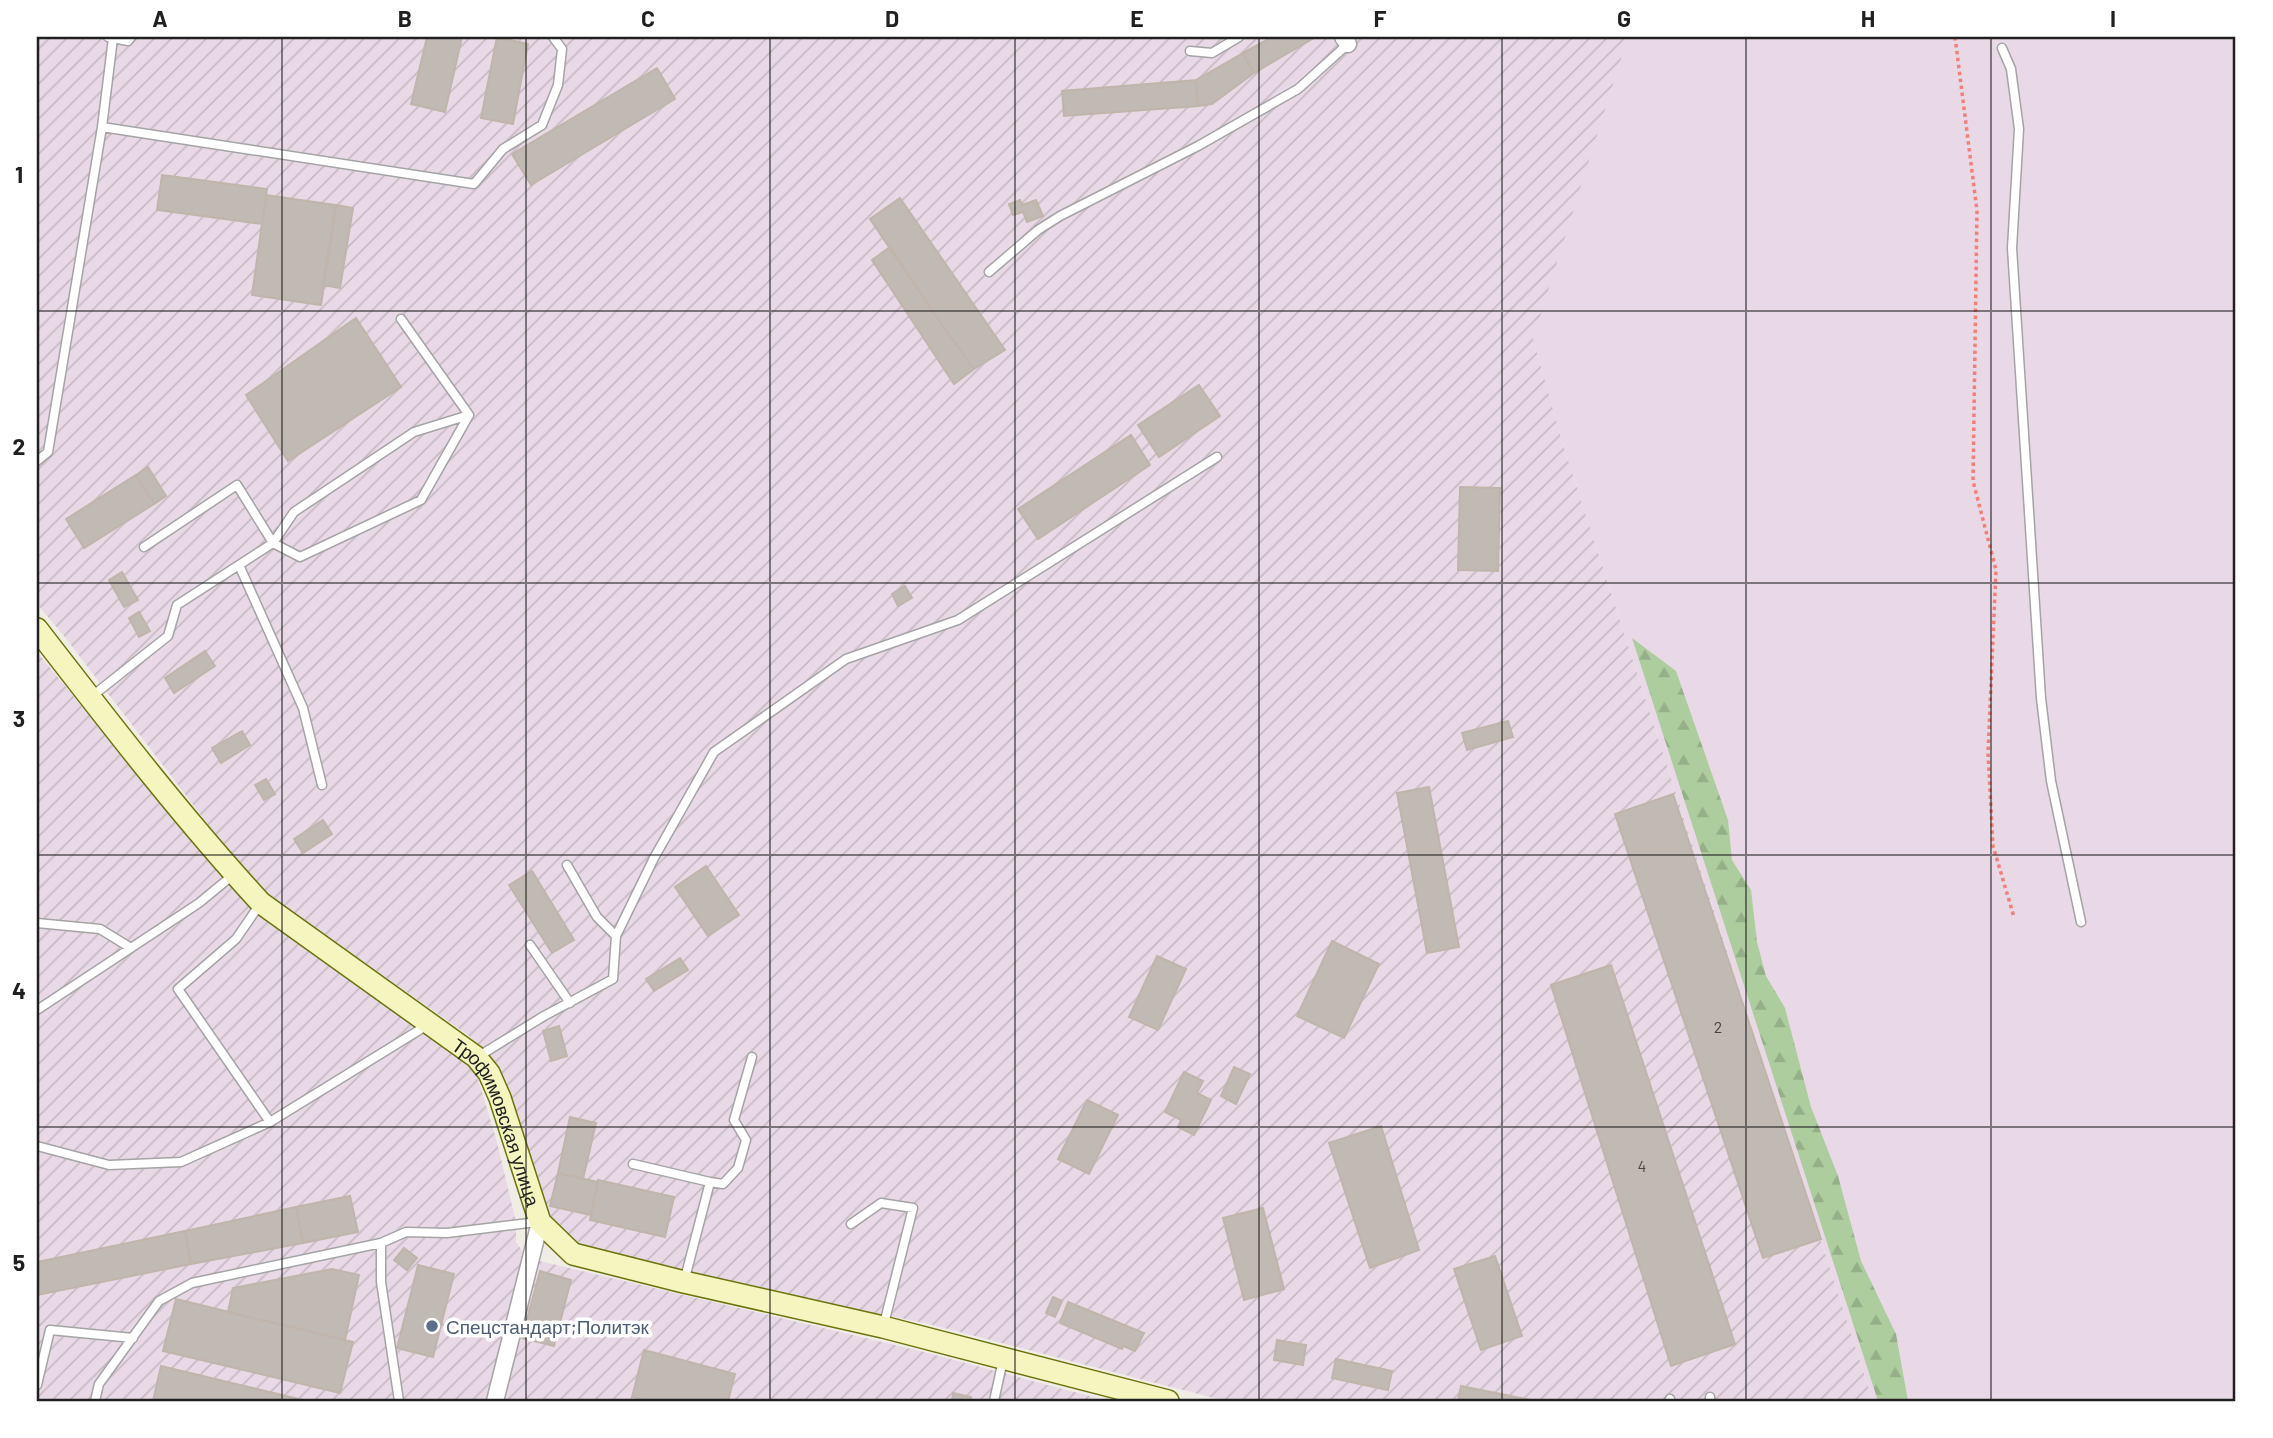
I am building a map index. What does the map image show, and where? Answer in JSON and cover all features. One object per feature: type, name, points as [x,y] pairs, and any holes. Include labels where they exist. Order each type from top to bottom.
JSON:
[{"type":"street","name":"Трофимовская улица","points":[[37,629],[90,698],[234,874],[261,903],[476,1057],[489,1073],[500,1098],[541,1222],[573,1254],[883,1327],[1168,1401]]},
{"type":"street","points":[[495,1401],[541,1222]]},
{"type":"lane","points":[[37,461],[48,452],[102,128],[111,37],[128,41],[131,37]]},
{"type":"lane","points":[[102,128],[474,184],[503,149],[542,125],[558,85],[562,49],[553,37]]},
{"type":"lane","points":[[1190,51],[1212,53],[1239,37]]},
{"type":"lane","points":[[989,272],[1038,230],[1060,216],[1198,146],[1298,89],[1346,40]]},
{"type":"lane","points":[[2001,48],[2011,69],[2020,129],[2012,248],[2041,698],[2051,781],[2081,922]]},
{"type":"lane","points":[[401,319],[468,415]]},
{"type":"lane","points":[[90,698],[168,636],[177,605],[273,542],[294,512],[414,432],[468,415]]},
{"type":"lane","points":[[144,547],[237,485],[273,542],[300,557],[421,500],[468,415]]},
{"type":"lane","points":[[476,1057],[613,979],[616,936],[654,858],[714,752],[846,660],[958,620],[1217,457]]},
{"type":"lane","points":[[239,565],[303,708],[322,785]]},
{"type":"lane","points":[[567,864],[597,917],[616,936]]},
{"type":"lane","points":[[37,1010],[199,903],[234,874]]},
{"type":"lane","points":[[261,903],[236,939],[178,989],[270,1122]]},
{"type":"lane","points":[[37,923],[100,929],[131,948]]},
{"type":"lane","points":[[530,944],[570,1003]]},
{"type":"lane","points":[[37,1146],[109,1165],[181,1162],[270,1122],[430,1023]]},
{"type":"lane","points":[[633,1164],[723,1184],[738,1168],[746,1140],[734,1120],[752,1057]]},
{"type":"lane","points":[[684,1282],[710,1182]]},
{"type":"lane","points":[[851,1224],[881,1203],[913,1208],[883,1327]]},
{"type":"lane","points":[[94,1401],[99,1384],[159,1301],[192,1283],[381,1243],[407,1232],[447,1233],[541,1222]]},
{"type":"lane","points":[[381,1243],[381,1282],[399,1401]]},
{"type":"lane","points":[[37,1385],[50,1330],[133,1338]]},
{"type":"lane","points":[[994,1401],[1003,1359]]},
{"type":"path","points":[[1955,37],[1977,211],[1973,481],[1996,570],[1988,753],[1993,846],[2014,917]]},
{"type":"shaded area","points":[[37,37],[1628,37],[1534,340],[1562,441],[1873,1401],[1225,1401],[925,1323],[573,1254],[540,1222],[518,1124],[505,1082],[494,1061],[468,1035],[268,895],[217,836],[37,604]]},
{"type":"shaded area","points":[[1628,37],[2236,37],[2236,1401],[1873,1401],[1562,441],[1533,339]]},
{"type":"shaded area","points":[[37,652],[236,893],[266,921],[475,1069],[497,1142],[516,1222],[516,1242],[527,1258],[920,1351],[1108,1401],[37,1401]]},
{"type":"green space","points":[[1632,638],[1676,671],[1728,820],[1732,860],[1751,890],[1757,942],[1766,976],[1785,1008],[1811,1107],[1838,1176],[1861,1261],[1896,1334],[1908,1401],[1878,1401]]},
{"type":"building","points":[[427,37],[462,37],[445,112],[411,104]]},
{"type":"building","points":[[497,37],[528,44],[513,124],[481,118]]},
{"type":"building","points":[[1272,37],[1312,39],[1254,73],[1243,53]]},
{"type":"building","points":[[1243,53],[1254,73],[1212,104],[1198,106],[1196,80]]},
{"type":"building","points":[[657,68],[675,99],[531,185],[512,154]]},
{"type":"building","points":[[1196,80],[1198,106],[1064,116],[1062,91]]},
{"type":"building","points":[[162,175],[267,189],[262,224],[157,210]]},
{"type":"building","points":[[266,195],[336,205],[321,305],[252,295]]},
{"type":"building","points":[[900,198],[1005,350],[974,369],[870,219]]},
{"type":"building","points":[[1020,200],[1022,205],[1036,200],[1043,216],[1027,222],[1023,212],[1013,215],[1009,204]]},
{"type":"building","points":[[336,205],[353,208],[340,288],[323,285]]},
{"type":"building","points":[[890,247],[974,369],[954,384],[872,260]]},
{"type":"building","points":[[356,318],[401,387],[288,461],[246,395]]},
{"type":"building","points":[[1199,385],[1220,416],[1159,457],[1138,425]]},
{"type":"building","points":[[1131,435],[1150,465],[1038,539],[1018,509]]},
{"type":"building","points":[[148,467],[166,496],[154,504],[136,475]]},
{"type":"building","points":[[136,475],[154,504],[84,548],[66,519]]},
{"type":"building","points":[[1460,487],[1500,488],[1498,571],[1458,570]]},
{"type":"building","points":[[122,572],[138,600],[124,607],[109,580]]},
{"type":"building","points":[[905,586],[912,598],[898,606],[892,594]]},
{"type":"building","points":[[139,612],[150,631],[139,637],[129,618]]},
{"type":"building","points":[[205,651],[215,666],[174,693],[165,678]]},
{"type":"building","points":[[1508,721],[1513,737],[1467,750],[1462,733]]},
{"type":"building","points":[[242,731],[250,745],[221,763],[212,748]]},
{"type":"building","points":[[266,779],[275,794],[264,800],[255,785]]},
{"type":"building","points":[[1429,787],[1459,947],[1427,953],[1397,793]]},
{"type":"building","points":[[1673,794],[1821,1239],[1763,1258],[1615,814]]},
{"type":"building","points":[[323,820],[332,834],[303,853],[294,839]]},
{"type":"building","points":[[706,866],[739,915],[708,936],[675,887]]},
{"type":"building","points":[[532,871],[574,940],[552,953],[509,885]]},
{"type":"building","points":[[1332,941],[1379,964],[1344,1038],[1297,1016]]},
{"type":"building","points":[[1157,956],[1186,969],[1158,1030],[1129,1017]]},
{"type":"building","points":[[680,958],[688,970],[654,991],[646,979]]},
{"type":"building","points":[[1611,965],[1735,1344],[1671,1366],[1551,985]]},
{"type":"building","points":[[559,1026],[567,1056],[551,1061],[543,1031]]},
{"type":"building","points":[[1234,1067],[1250,1074],[1236,1104],[1221,1096]]},
{"type":"building","points":[[1184,1072],[1203,1081],[1197,1093],[1211,1100],[1194,1135],[1178,1127],[1181,1120],[1165,1112]]},
{"type":"building","points":[[1087,1100],[1118,1115],[1089,1174],[1058,1159]]},
{"type":"building","points":[[570,1117],[596,1123],[583,1179],[558,1173]]},
{"type":"building","points":[[1381,1126],[1419,1250],[1370,1268],[1329,1143]]},
{"type":"building","points":[[558,1173],[598,1182],[591,1215],[550,1206]]},
{"type":"building","points":[[598,1180],[674,1197],[665,1237],[590,1220]]},
{"type":"building","points":[[350,1196],[358,1232],[303,1243],[296,1207]]},
{"type":"building","points":[[296,1207],[303,1243],[191,1264],[185,1231]]},
{"type":"building","points":[[1263,1208],[1284,1289],[1244,1300],[1223,1218]]},
{"type":"building","points":[[185,1231],[191,1264],[37,1295],[37,1262]]},
{"type":"building","points":[[404,1248],[417,1258],[407,1270],[394,1260]]},
{"type":"building","points":[[1495,1256],[1522,1336],[1481,1350],[1454,1269]]},
{"type":"building","points":[[418,1265],[454,1274],[433,1357],[397,1348]]},
{"type":"building","points":[[332,1269],[359,1275],[345,1340],[228,1312],[233,1288]]},
{"type":"building","points":[[540,1271],[571,1280],[554,1346],[522,1338]]},
{"type":"building","points":[[1053,1297],[1062,1301],[1055,1317],[1046,1313]]},
{"type":"building","points":[[176,1299],[353,1342],[340,1393],[163,1351]]},
{"type":"building","points":[[1068,1302],[1144,1333],[1135,1351],[1123,1346],[1122,1349],[1060,1323]]},
{"type":"building","points":[[1277,1340],[1306,1345],[1303,1365],[1274,1360]]},
{"type":"building","points":[[644,1350],[735,1374],[728,1401],[649,1401],[632,1397]]},
{"type":"building","points":[[1336,1359],[1392,1371],[1388,1390],[1332,1378]]},
{"type":"building","points":[[161,1366],[307,1401],[153,1401]]},
{"type":"building","points":[[1461,1386],[1536,1401],[1458,1401]]},
{"type":"building","points":[[953,1393],[971,1397],[970,1401],[952,1401]]},
{"type":"place","name":"Спецстандарт;Политэк","points":[[432,1326]]}]
